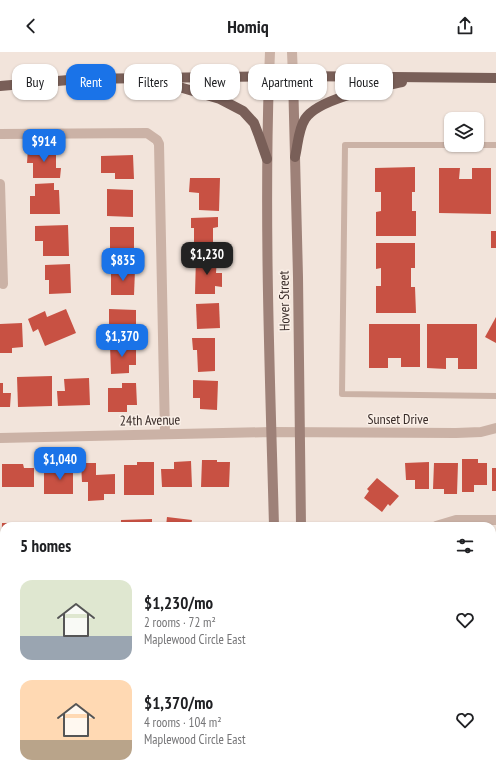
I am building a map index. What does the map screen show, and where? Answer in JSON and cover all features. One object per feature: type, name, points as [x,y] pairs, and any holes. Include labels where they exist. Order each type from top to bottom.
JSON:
[{"type":"main road","points":[[182,78],[248,77]]},
{"type":"main road","points":[[327,77],[496,78]]},
{"type":"main road","points":[[0,86],[80,78],[124,78]]},
{"type":"main road","points":[[295,158],[301,128],[306,118],[313,110],[356,93],[417,78]]},
{"type":"main road","points":[[182,88],[220,99],[243,111],[254,123],[267,159]]},
{"type":"main road","name":"Hover Street","points":[[268,100],[267,159],[274,522]]},
{"type":"main road","name":"Hover Street","points":[[294,100],[301,522]]},
{"type":"street","points":[[270,52],[270,64]]},
{"type":"street","points":[[292,52],[292,64]]},
{"type":"street","points":[[0,134],[147,134],[157,140],[159,144],[165,434]]},
{"type":"street","points":[[0,184],[3,284]]},
{"type":"street","name":"Sunset Drive","points":[[300,432],[456,433],[481,432],[496,428]]},
{"type":"street","name":"24th Avenue","points":[[0,438],[300,432]]},
{"type":"street","points":[[449,522],[456,520],[496,520]]},
{"type":"lane","points":[[444,145],[345,144],[342,394],[496,396]]},
{"type":"lane","points":[[484,145],[496,145]]},
{"type":"building","points":[[28,148],[56,149],[56,168],[61,168],[60,178],[33,178],[33,163],[27,163]]},
{"type":"building","points":[[133,155],[134,179],[115,179],[115,173],[101,173],[101,156]]},
{"type":"building","points":[[415,167],[415,192],[412,192],[412,211],[416,211],[416,236],[376,236],[376,212],[381,211],[381,192],[375,192],[375,168]]},
{"type":"building","points":[[439,168],[460,168],[459,179],[472,179],[472,168],[491,168],[491,214],[439,213]]},
{"type":"building","points":[[190,178],[220,178],[219,211],[199,210],[199,193],[189,192]]},
{"type":"building","points":[[54,183],[54,190],[59,190],[60,214],[30,214],[30,196],[35,196],[35,184]]},
{"type":"building","points":[[107,189],[133,190],[133,217],[107,216]]},
{"type":"building","points":[[218,217],[218,227],[213,228],[213,250],[194,250],[194,228],[191,228],[191,218]]},
{"type":"building","points":[[68,225],[69,256],[43,256],[43,241],[35,241],[35,226]]},
{"type":"building","points":[[110,227],[134,227],[134,257],[110,258]]},
{"type":"building","points":[[491,231],[496,231],[496,248],[491,248]]},
{"type":"building","points":[[376,243],[415,243],[415,268],[411,268],[411,287],[415,287],[416,313],[376,313],[376,286],[381,286],[381,268],[376,269]]},
{"type":"building","points":[[196,257],[217,258],[216,273],[222,273],[222,287],[215,286],[215,294],[195,294]]},
{"type":"building","points":[[70,264],[71,293],[49,294],[49,280],[45,280],[45,265]]},
{"type":"building","points":[[111,270],[135,270],[134,295],[111,295]]},
{"type":"building","points":[[219,303],[220,328],[197,329],[196,304]]},
{"type":"building","points":[[66,309],[76,333],[45,346],[38,329],[33,332],[28,319],[45,311],[47,317]]},
{"type":"building","points":[[109,309],[136,310],[136,324],[126,324],[126,335],[109,335]]},
{"type":"building","points":[[496,317],[496,343],[485,337]]},
{"type":"building","points":[[22,323],[23,347],[12,348],[12,353],[0,353],[0,324]]},
{"type":"building","points":[[369,324],[420,324],[420,367],[401,367],[401,358],[388,358],[388,368],[369,368]]},
{"type":"building","points":[[427,324],[477,324],[477,369],[458,369],[458,358],[446,358],[446,369],[427,368]]},
{"type":"building","points":[[192,338],[215,338],[215,371],[198,372],[197,350],[193,350]]},
{"type":"building","points":[[110,345],[136,345],[136,365],[129,365],[129,373],[111,374]]},
{"type":"building","points":[[52,376],[52,406],[18,407],[17,377]]},
{"type":"building","points":[[89,378],[90,405],[58,406],[57,391],[65,391],[64,379]]},
{"type":"building","points":[[193,380],[218,381],[217,410],[200,409],[200,398],[193,398]]},
{"type":"building","points":[[0,383],[3,383],[3,393],[11,393],[10,407],[0,407]]},
{"type":"building","points":[[122,383],[136,383],[137,405],[127,405],[127,412],[108,412],[108,388],[122,388]]},
{"type":"building","points":[[462,459],[478,459],[478,463],[487,463],[487,485],[474,485],[474,492],[462,492]]},
{"type":"building","points":[[202,460],[230,462],[229,487],[201,487]]},
{"type":"building","points":[[191,461],[192,487],[162,487],[161,469],[174,469],[174,462]]},
{"type":"building","points":[[137,462],[154,462],[154,495],[124,495],[124,465],[137,465]]},
{"type":"building","points":[[429,462],[429,489],[415,489],[415,480],[406,480],[405,463]]},
{"type":"building","points":[[73,463],[73,494],[44,494],[44,473],[59,473],[59,464]]},
{"type":"building","points":[[81,463],[96,463],[96,475],[115,474],[115,494],[104,494],[104,500],[88,501],[88,482],[82,482]]},
{"type":"building","points":[[434,463],[458,463],[457,494],[444,494],[444,489],[433,489]]},
{"type":"building","points":[[2,464],[23,464],[24,468],[34,468],[34,487],[2,487]]},
{"type":"building","points":[[492,468],[496,468],[496,491],[492,491]]},
{"type":"building","points":[[377,478],[399,496],[390,506],[388,504],[382,512],[364,498],[369,491],[367,489]]},
{"type":"building","points":[[167,517],[192,520],[192,522],[166,522]]},
{"type":"building","points":[[152,519],[152,522],[121,522],[121,520]]}]
